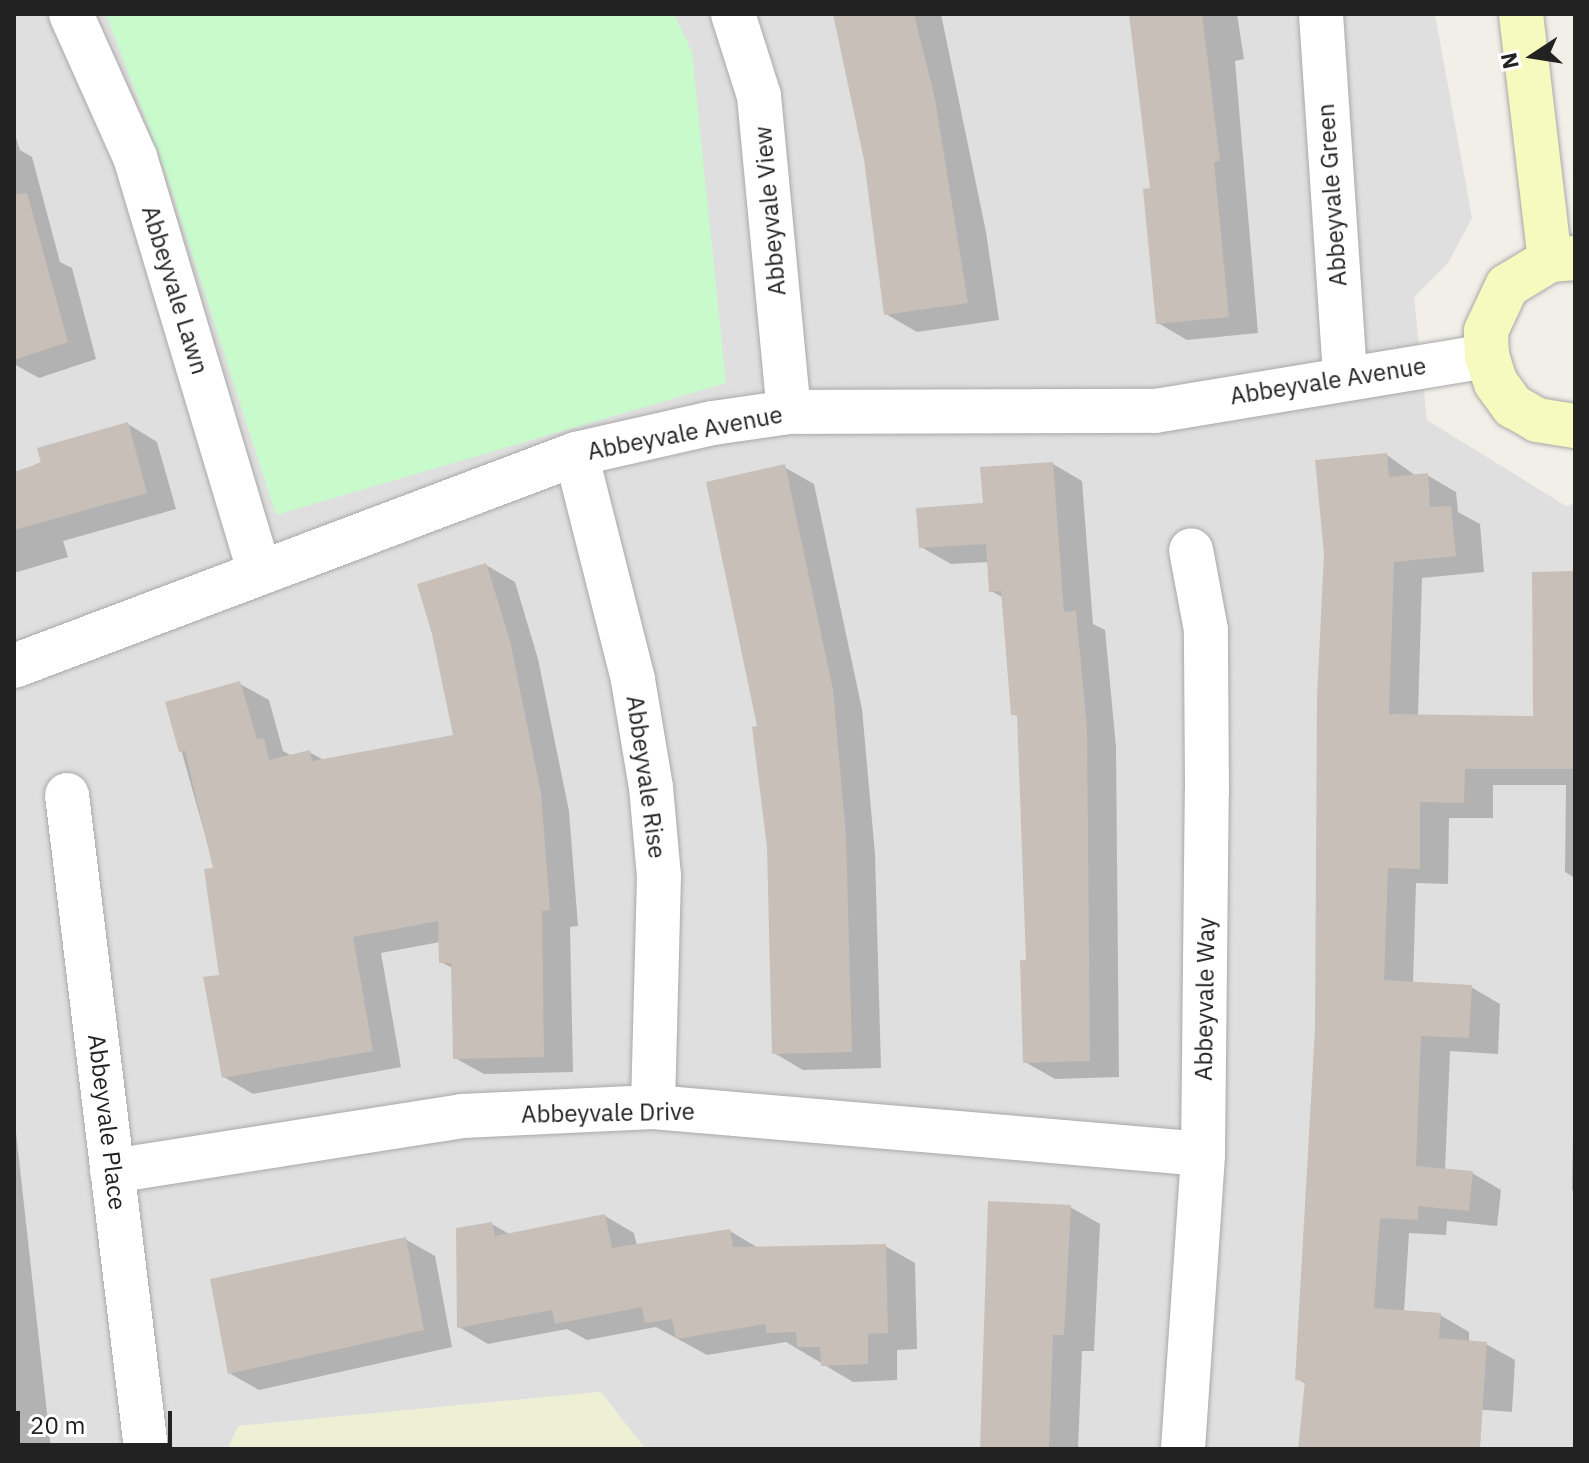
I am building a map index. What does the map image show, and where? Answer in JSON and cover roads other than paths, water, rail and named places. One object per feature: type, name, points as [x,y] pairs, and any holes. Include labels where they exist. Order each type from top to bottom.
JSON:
[{"type":"street","name":"Abbeyvale Lawn","points":[[71,14],[135,157],[260,573]]},
{"type":"street","name":"Abbeyvale View","points":[[733,14],[759,96],[789,412]]},
{"type":"street","name":"Abbeyvale Green","points":[[1321,14],[1345,375]]},
{"type":"street","points":[[1521,14],[1562,259],[1507,286],[1486,331],[1487,356],[1496,383],[1513,406],[1537,420],[1575,426]]},
{"type":"street","name":"Abbeyvale Avenue","points":[[14,666],[576,454],[789,412],[1155,411],[1345,375],[1487,356]]},
{"type":"street","name":"Abbeyvale Rise","points":[[576,454],[633,680],[651,787],[659,876],[653,1107]]},
{"type":"street","name":"Abbeyvale Way","points":[[1183,1449],[1203,1154],[1206,630],[1191,550]]},
{"type":"street","name":"Abbeyvale Place","points":[[67,795],[146,1449]]},
{"type":"street","name":"Abbeyvale Drive","points":[[112,1171],[462,1116],[653,1107],[1203,1154]]}]
